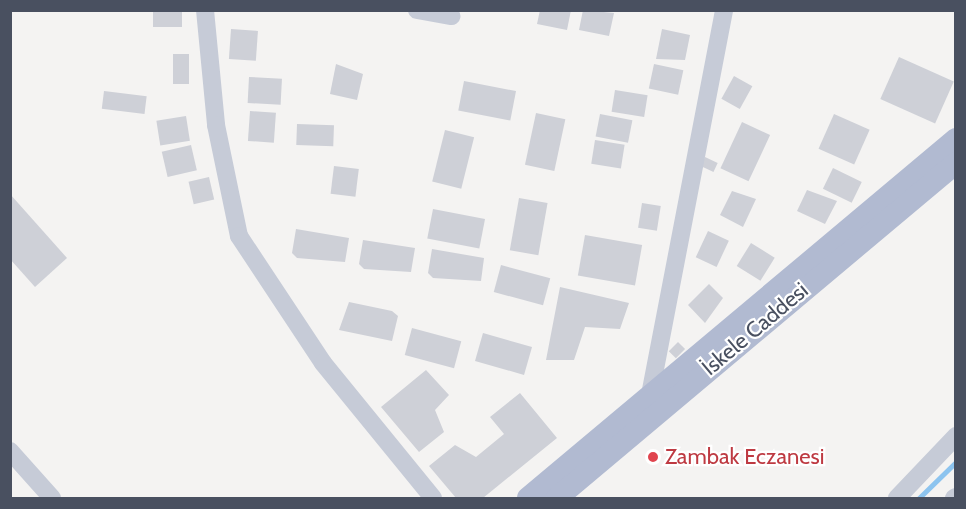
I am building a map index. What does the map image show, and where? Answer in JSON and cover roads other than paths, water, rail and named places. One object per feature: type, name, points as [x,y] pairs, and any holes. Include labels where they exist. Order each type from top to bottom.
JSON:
[{"type":"main road","points":[[528,498],[655,401],[956,139]]},
{"type":"main road","name":"İskele Caddesi","points":[[557,498],[655,401],[956,163]]},
{"type":"street","points":[[205,10],[216,125],[238,236],[323,363],[433,498]]},
{"type":"street","points":[[417,10],[451,16]]},
{"type":"street","points":[[655,401],[724,10]]},
{"type":"street","points":[[897,498],[956,436]]},
{"type":"street","points":[[10,451],[52,498]]},
{"type":"waterway","points":[[919,498],[956,462]]},
{"type":"place","name":"Zambak Eczanesi","points":[[653,457]]}]
